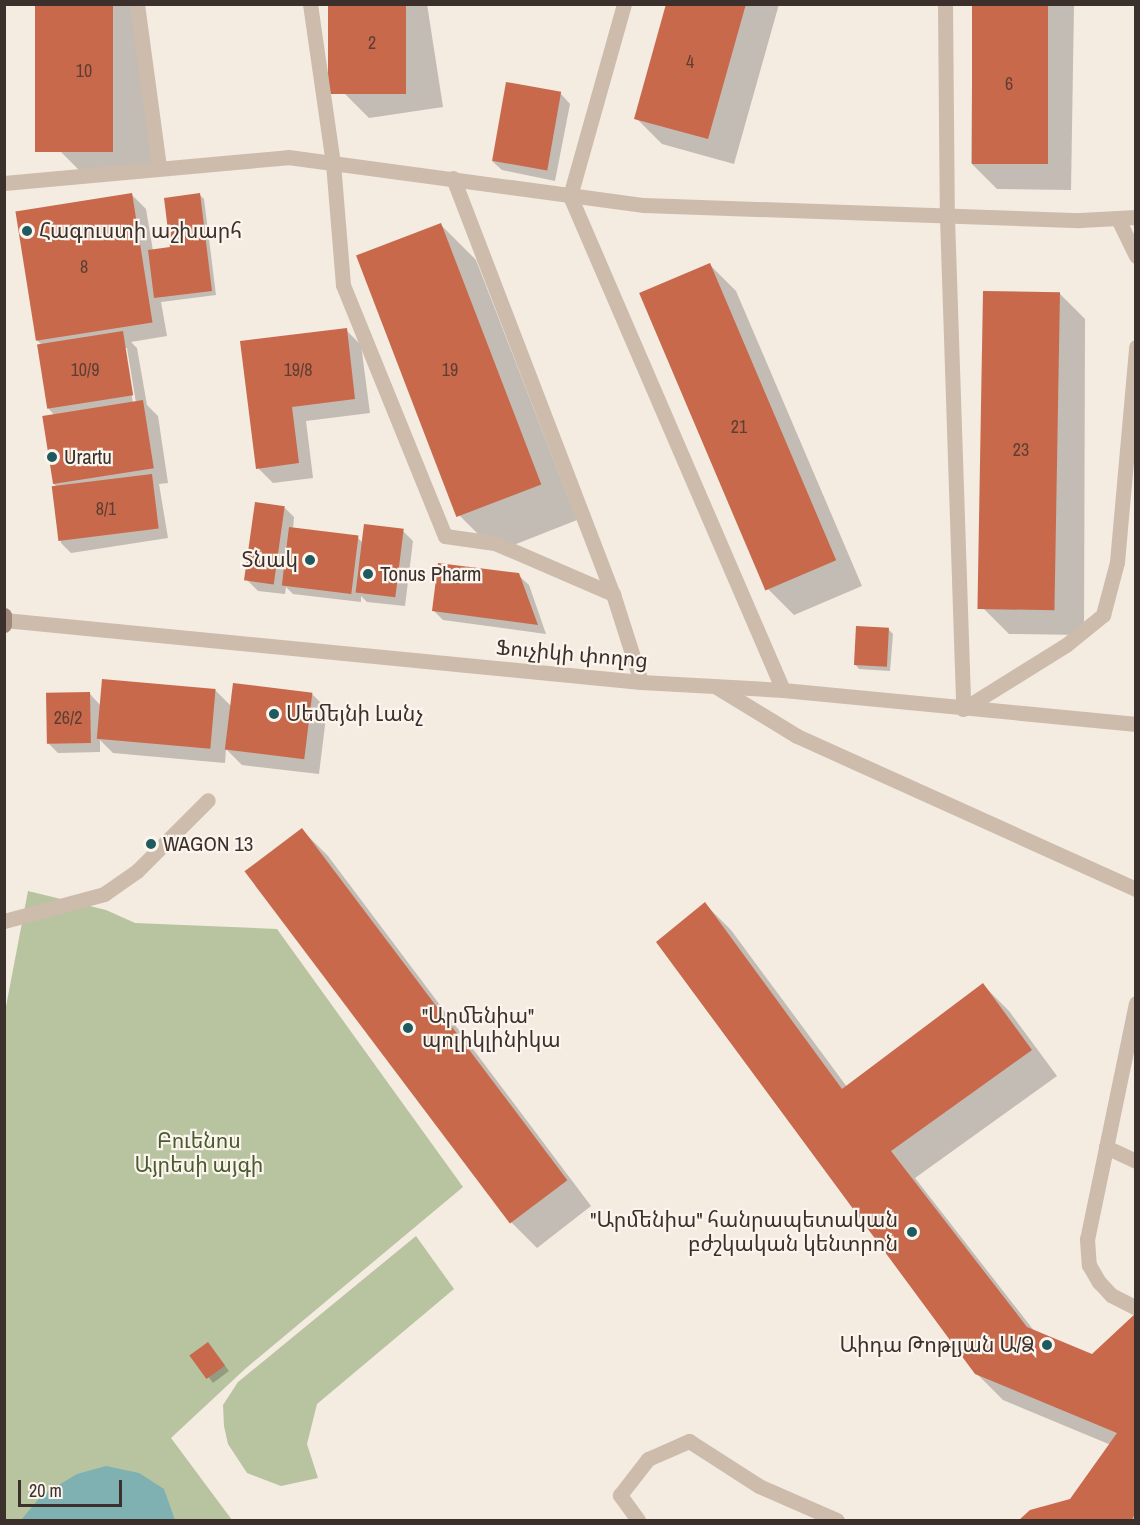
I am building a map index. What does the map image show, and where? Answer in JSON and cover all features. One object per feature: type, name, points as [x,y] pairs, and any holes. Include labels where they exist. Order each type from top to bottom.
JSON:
[{"type":"main road","points":[[4,615],[4,625]]},
{"type":"street","points":[[137,4],[159,167]]},
{"type":"street","points":[[310,4],[333,163],[344,285],[445,536],[495,543],[613,594]]},
{"type":"street","points":[[624,4],[570,196],[783,690]]},
{"type":"street","points":[[945,4],[947,217],[963,709],[1066,645],[1103,615],[1117,562],[1136,347]]},
{"type":"street","points":[[4,183],[159,167],[288,157],[644,204],[947,217],[1119,221],[1136,217]]},
{"type":"street","points":[[453,178],[613,594],[641,682]]},
{"type":"street","points":[[1119,221],[1136,256]]},
{"type":"street","name":"Ֆուչիկի փողոց","points":[[5,620],[641,682],[783,690],[1136,724]]},
{"type":"street","points":[[715,686],[796,736],[1136,889]]},
{"type":"street","points":[[4,921],[104,894],[137,871],[208,800]]},
{"type":"street","points":[[1136,1003],[1087,1239],[1089,1265],[1111,1295],[1136,1308]]},
{"type":"street","points":[[1106,1147],[1136,1161]]},
{"type":"street","points":[[638,1521],[620,1495],[648,1459],[689,1441],[759,1486],[837,1521]]},
{"type":"green space","name":"Բուենոս Այրեսի այգի","points":[[28,891],[106,910],[135,923],[277,929],[463,1187],[245,1369],[171,1438],[232,1520],[5,1520],[4,1017]]},
{"type":"green space","points":[[416,1236],[454,1289],[317,1404],[307,1444],[318,1478],[281,1486],[247,1473],[228,1444],[224,1426],[223,1405],[238,1382]]},
{"type":"water","points":[[106,1466],[139,1473],[164,1489],[175,1520],[21,1520],[42,1495],[77,1474]]},
{"type":"building","points":[[35,4],[113,4],[113,152],[35,152]]},
{"type":"building","points":[[328,4],[406,4],[406,94],[328,94]]},
{"type":"building","points":[[666,4],[746,4],[708,139],[634,119]]},
{"type":"building","points":[[972,5],[1048,5],[1048,164],[972,164]]},
{"type":"building","points":[[506,82],[561,92],[547,171],[492,161]]},
{"type":"building","points":[[132,193],[152,322],[36,341],[15,211]]},
{"type":"building","points":[[200,193],[212,291],[154,298],[148,250],[170,247],[164,198]]},
{"type":"building","points":[[441,223],[541,484],[456,517],[356,256]]},
{"type":"building","points":[[710,263],[836,560],[765,590],[639,293]]},
{"type":"building","points":[[983,291],[1060,292],[1054,610],[977,609]]},
{"type":"building","points":[[347,328],[355,399],[292,407],[299,463],[256,469],[240,341]]},
{"type":"building","points":[[123,331],[133,395],[47,409],[37,345]]},
{"type":"building","points":[[143,400],[154,468],[53,484],[42,416]]},
{"type":"building","points":[[152,474],[159,529],[58,541],[52,486]]},
{"type":"building","points":[[255,502],[285,506],[274,584],[244,580]]},
{"type":"building","points":[[364,524],[404,529],[395,597],[356,592]]},
{"type":"building","points":[[289,527],[358,536],[351,594],[282,586]]},
{"type":"building","points":[[438,563],[519,573],[538,625],[432,611]]},
{"type":"building","points":[[856,626],[889,628],[887,667],[854,665]]},
{"type":"building","points":[[102,679],[216,689],[210,749],[97,739]]},
{"type":"building","points":[[233,683],[312,693],[304,759],[225,750]]},
{"type":"building","points":[[90,692],[91,743],[47,744],[46,693]]},
{"type":"building","points":[[302,828],[567,1180],[510,1224],[244,871]]},
{"type":"building","name":"\"Արմենիա\" հանրապետական բժշկական կենտրոն","points":[[705,902],[842,1089],[983,983],[1032,1050],[891,1151],[1027,1327],[1092,1354],[1136,1313],[1136,1511],[1132,1520],[1019,1520],[1030,1510],[1070,1499],[1117,1433],[975,1374],[656,942]]},
{"type":"building","points":[[208,1342],[225,1365],[206,1379],[189,1356]]},
{"type":"place","name":"Հագուստի աշխարհ","points":[[27,231]]},
{"type":"place","name":"Urartu","points":[[52,457]]},
{"type":"place","name":"Տնակ","points":[[310,560]]},
{"type":"place","name":"Tonus Pharm","points":[[368,574]]},
{"type":"place","name":"Սեմեյնի Լանչ","points":[[274,714]]},
{"type":"place","name":"WAGON 13","points":[[151,844]]},
{"type":"place","name":"\"Արմենիա\" պոլիկլինիկա","points":[[408,1028]]},
{"type":"place","name":"\"Արմենիա\" հանրապետական բժշկական կենտրոն","points":[[912,1232]]},
{"type":"place","name":"Աիդա Թոթլյան Ա/Ձ","points":[[1047,1345]]}]
